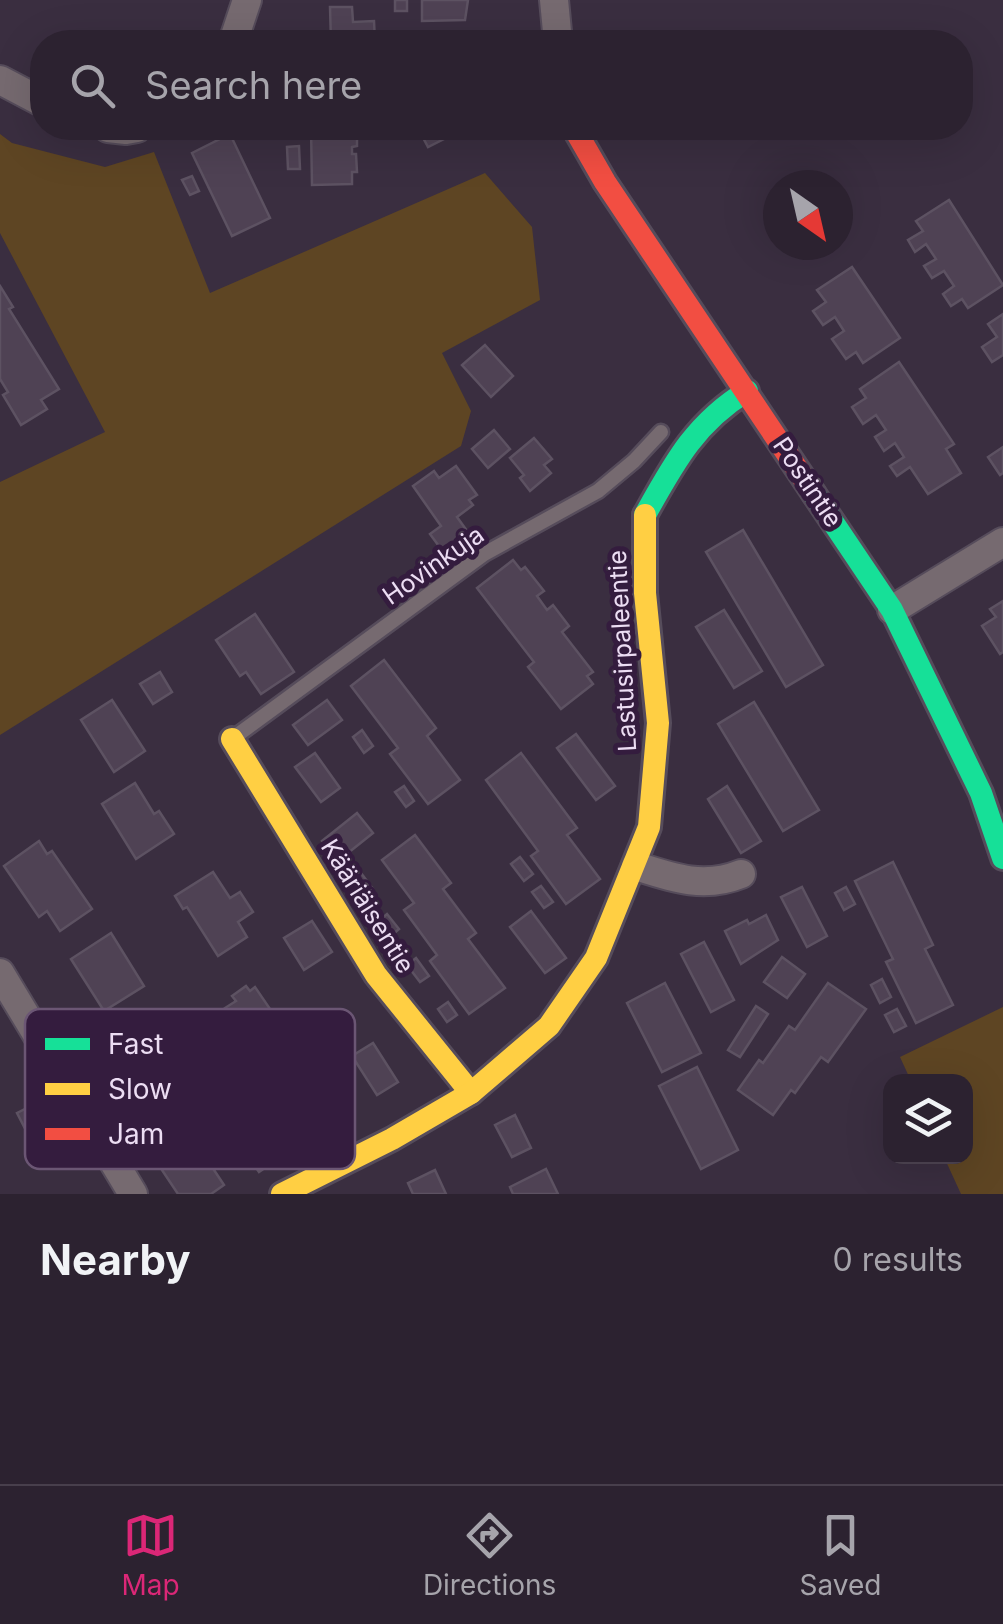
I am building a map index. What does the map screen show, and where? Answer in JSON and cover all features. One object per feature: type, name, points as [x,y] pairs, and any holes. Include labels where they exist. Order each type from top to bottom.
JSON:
[{"type":"street","points":[[237,30],[247,0]]},
{"type":"street","points":[[554,0],[557,30]]},
{"type":"street","points":[[0,80],[30,96]]},
{"type":"street","name":"Postintie","points":[[581,140],[605,182],[892,610],[982,793],[1003,858]]},
{"type":"street","name":"Lastusirpaleentie","points":[[355,1158],[471,1092],[550,1026],[596,958],[650,827],[658,723],[645,593],[644,516],[682,448],[723,406],[747,391]]},
{"type":"street","points":[[892,610],[1003,542]]},
{"type":"street","name":"Kääriäisentie","points":[[232,739],[376,976],[471,1092]]},
{"type":"street","points":[[636,866],[686,883],[726,880],[741,874]]},
{"type":"street","points":[[0,973],[25,1015]]},
{"type":"street","points":[[118,1169],[133,1194]]},
{"type":"street","name":"Lastusirpaleentie","points":[[282,1194],[332,1169]]},
{"type":"lane","name":"Hovinkuja","points":[[232,739],[484,554],[598,491],[661,432]]},
{"type":"shaded area","points":[[0,134],[12,143],[105,167],[154,152],[210,293],[485,173],[532,227],[540,300],[442,353],[471,411],[461,446],[0,735],[0,482],[105,432],[0,233]]},
{"type":"shaded area","points":[[1003,1007],[1003,1194],[961,1194],[947,1164],[973,1164],[973,1074],[908,1074],[900,1057]]},
{"type":"building","points":[[395,0],[407,0],[407,11],[395,11]]},
{"type":"building","points":[[422,0],[468,0],[465,20],[422,21]]},
{"type":"building","points":[[330,7],[352,7],[353,22],[374,21],[374,30],[331,30]]},
{"type":"building","points":[[218,140],[233,140],[270,218],[232,236],[192,153]]},
{"type":"building","points":[[311,140],[357,140],[357,146],[352,147],[357,172],[352,172],[352,184],[312,185]]},
{"type":"building","points":[[299,146],[300,169],[288,169],[287,147]]},
{"type":"building","points":[[192,176],[199,191],[190,195],[182,180]]},
{"type":"building","points":[[949,200],[1003,285],[968,308],[962,299],[951,306],[943,294],[954,286],[944,271],[932,278],[924,266],[936,259],[926,244],[915,252],[908,240],[923,231],[916,221]]},
{"type":"building","points":[[852,267],[900,338],[863,363],[856,352],[846,359],[832,339],[844,331],[835,317],[823,325],[813,311],[826,302],[817,290]]},
{"type":"building","points":[[0,286],[13,307],[9,309],[59,389],[41,400],[47,409],[21,425],[3,395],[8,392],[0,379]]},
{"type":"building","points":[[1003,314],[1003,355],[992,362],[982,347],[997,337],[988,324]]},
{"type":"building","points":[[485,345],[513,376],[491,397],[462,365]]},
{"type":"building","points":[[899,362],[954,444],[946,449],[961,473],[928,494],[910,467],[897,476],[890,466],[904,457],[895,443],[884,451],[875,437],[886,430],[876,415],[863,424],[852,407],[866,398],[860,389]]},
{"type":"building","points":[[494,430],[510,449],[488,468],[472,449]]},
{"type":"building","points":[[534,438],[552,459],[544,465],[551,473],[530,491],[520,478],[524,475],[510,458]]},
{"type":"building","points":[[1003,447],[1003,473],[1000,475],[988,457]]},
{"type":"building","points":[[456,466],[477,495],[469,500],[473,505],[457,517],[470,535],[444,553],[430,534],[441,526],[413,486],[434,471],[439,478]]},
{"type":"building","points":[[743,530],[823,665],[786,687],[706,552]]},
{"type":"building","points":[[513,560],[521,570],[525,567],[544,591],[537,596],[547,610],[553,605],[569,626],[562,632],[593,672],[587,676],[593,684],[561,709],[528,667],[534,662],[477,588]]},
{"type":"building","points":[[1003,601],[1000,654],[982,626],[996,617],[990,609]]},
{"type":"building","points":[[724,610],[762,671],[734,688],[696,627]]},
{"type":"building","points":[[255,614],[294,672],[261,694],[246,672],[240,676],[216,640]]},
{"type":"building","points":[[384,660],[436,728],[427,736],[460,780],[428,804],[390,754],[398,748],[351,686]]},
{"type":"building","points":[[160,672],[172,692],[153,704],[140,684]]},
{"type":"building","points":[[112,700],[145,751],[114,772],[81,720]]},
{"type":"building","points":[[327,700],[342,720],[308,745],[293,725]]},
{"type":"building","points":[[754,702],[819,810],[783,831],[718,724]]},
{"type":"building","points":[[362,730],[373,746],[364,753],[353,737]]},
{"type":"building","points":[[576,734],[615,786],[596,800],[557,748]]},
{"type":"building","points":[[315,753],[340,788],[321,802],[295,767]]},
{"type":"building","points":[[521,753],[577,828],[567,835],[600,879],[566,904],[531,856],[538,851],[486,780]]},
{"type":"building","points":[[135,783],[154,814],[159,811],[174,834],[136,859],[102,804]]},
{"type":"building","points":[[404,786],[414,801],[406,807],[395,792]]},
{"type":"building","points":[[727,786],[761,841],[741,853],[708,799]]},
{"type":"building","points":[[357,813],[373,833],[338,861],[322,841]]},
{"type":"building","points":[[415,835],[451,883],[443,889],[476,933],[468,939],[505,988],[469,1014],[430,961],[437,955],[404,910],[414,903],[382,860]]},
{"type":"building","points":[[39,841],[47,854],[52,851],[92,909],[60,931],[47,911],[39,917],[4,866]]},
{"type":"building","points":[[520,857],[533,874],[524,881],[511,864]]},
{"type":"building","points":[[893,862],[933,945],[925,949],[953,1005],[916,1023],[886,962],[893,959],[855,881]]},
{"type":"building","points":[[213,872],[230,898],[240,892],[253,912],[238,922],[247,937],[218,956],[187,907],[183,909],[175,896]]},
{"type":"building","points":[[361,873],[373,889],[364,896],[352,881]]},
{"type":"building","points":[[541,886],[553,902],[544,908],[532,892]]},
{"type":"building","points":[[802,887],[827,936],[807,947],[781,897]]},
{"type":"building","points":[[846,887],[855,904],[844,910],[835,893]]},
{"type":"building","points":[[531,911],[566,958],[545,973],[510,927]]},
{"type":"building","points":[[387,914],[399,929],[391,936],[379,921]]},
{"type":"building","points":[[766,915],[778,940],[741,964],[725,931]]},
{"type":"building","points":[[312,921],[332,952],[304,970],[284,938]]},
{"type":"building","points":[[111,933],[144,986],[103,1009],[71,959]]},
{"type":"building","points":[[704,942],[734,1000],[711,1012],[681,954]]},
{"type":"building","points":[[782,957],[805,974],[787,998],[764,982]]},
{"type":"building","points":[[416,958],[429,976],[420,982],[407,965]]},
{"type":"building","points":[[882,979],[891,997],[880,1003],[871,985]]},
{"type":"building","points":[[665,983],[701,1053],[662,1072],[627,1003]]},
{"type":"building","points":[[828,983],[866,1009],[828,1062],[821,1057],[773,1115],[738,1090],[789,1026],[795,1030]]},
{"type":"building","points":[[246,986],[250,991],[255,987],[270,1009],[226,1009],[236,1001],[232,996]]},
{"type":"building","points":[[448,1002],[457,1015],[447,1022],[438,1009]]},
{"type":"building","points":[[756,1006],[768,1014],[740,1057],[728,1050]]},
{"type":"building","points":[[897,1009],[906,1026],[894,1032],[885,1015]]},
{"type":"building","points":[[373,1043],[398,1082],[377,1095],[355,1061],[355,1054]]},
{"type":"building","points":[[697,1067],[738,1150],[701,1169],[659,1086]]},
{"type":"building","points":[[25,1109],[25,1129],[17,1113]]},
{"type":"building","points":[[515,1115],[531,1148],[512,1157],[495,1125]]},
{"type":"building","points":[[161,1169],[213,1169],[224,1185],[211,1194],[178,1194]]},
{"type":"building","points":[[546,1169],[558,1194],[513,1194],[510,1187]]},
{"type":"building","points":[[435,1170],[446,1194],[413,1194],[408,1183]]},
{"type":"traffic: fast","points":[[645,515],[676,461],[700,431],[747,391]]},
{"type":"traffic: fast","points":[[814,494],[892,610],[981,793],[1003,858]]},
{"type":"traffic: slow","points":[[355,1158],[471,1093],[549,1026],[596,958],[649,827],[658,723],[645,593],[645,515]]},
{"type":"traffic: slow","points":[[232,739],[376,975],[471,1093]]},
{"type":"traffic: slow","points":[[282,1194],[332,1169]]},
{"type":"traffic: jam","points":[[581,140],[814,494]]}]
